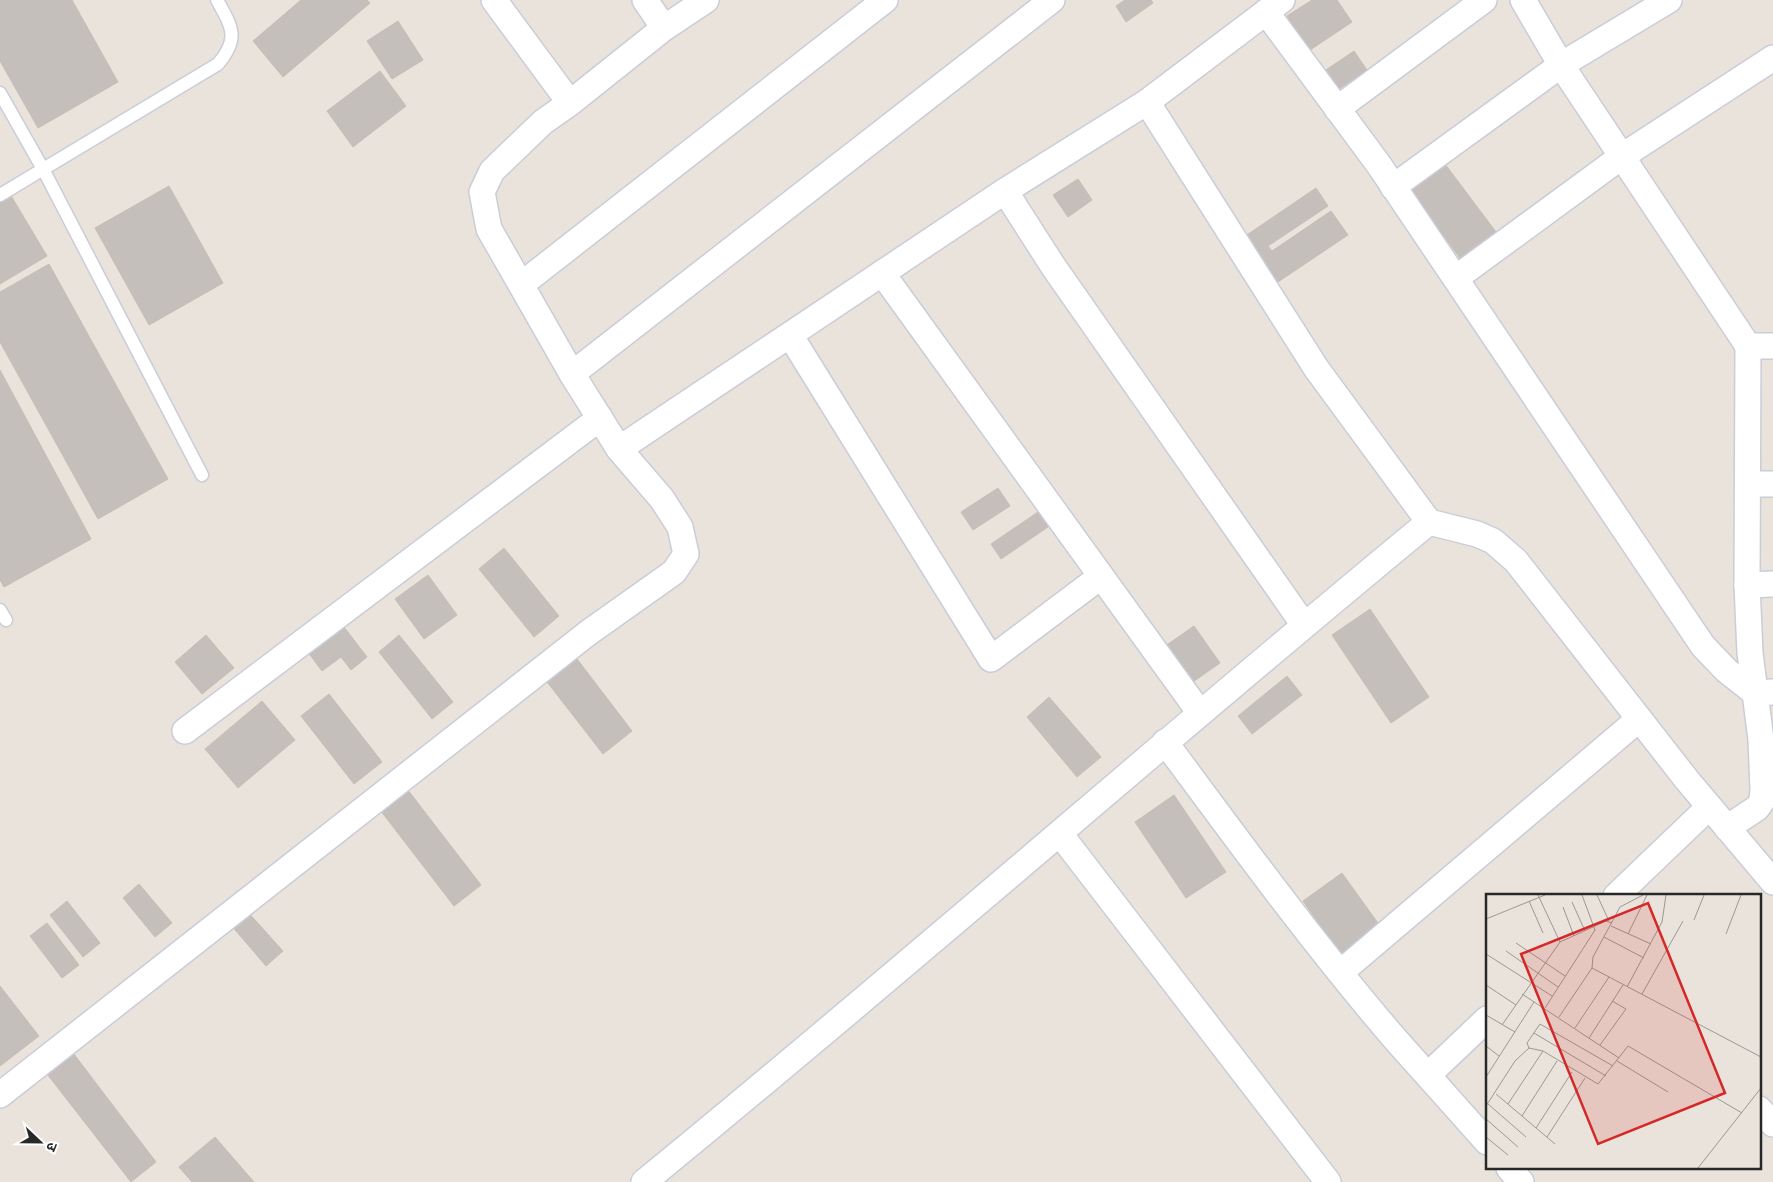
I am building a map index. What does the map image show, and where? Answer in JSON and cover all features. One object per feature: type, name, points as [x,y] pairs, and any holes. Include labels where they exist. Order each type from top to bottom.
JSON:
[{"type":"street","points":[[494,0],[570,104]]},
{"type":"street","points":[[645,0],[664,28]]},
{"type":"street","points":[[0,1095],[588,633],[674,572],[686,554],[680,526],[662,499],[619,449],[572,374],[489,229],[482,192],[492,171],[543,122],[570,104],[664,28],[706,0]]},
{"type":"street","points":[[522,284],[885,0]]},
{"type":"street","points":[[572,374],[1052,0]]},
{"type":"street","points":[[1337,109],[1484,0]]},
{"type":"street","points":[[1523,0],[1561,65],[1748,346],[1747,585],[1750,653],[1764,692],[1762,801],[1765,808],[1727,828]]},
{"type":"street","points":[[1393,187],[1561,65],[1669,0]]},
{"type":"street","points":[[619,449],[1005,190],[1147,102],[1274,6],[1337,109],[1456,278],[1703,646],[1727,671],[1764,692]]},
{"type":"street","points":[[1456,278],[1621,157],[1773,58]]},
{"type":"street","points":[[1147,102],[1316,368],[1429,522],[1477,534],[1493,541],[1516,561],[1709,807],[1773,882]]},
{"type":"street","points":[[1005,190],[1053,266],[1304,625]]},
{"type":"street","points":[[882,273],[1200,713]]},
{"type":"street","points":[[790,335],[991,660],[1100,577]]},
{"type":"street","points":[[1748,346],[1773,346]]},
{"type":"street","points":[[185,731],[600,418]]},
{"type":"street","points":[[1748,484],[1773,484]]},
{"type":"street","points":[[644,1182],[1060,834],[1165,742],[1304,625],[1429,522]]},
{"type":"street","points":[[1747,585],[1773,584]]},
{"type":"street","points":[[1341,972],[1639,718]]},
{"type":"street","points":[[1165,742],[1294,914],[1396,1040],[1486,1141]]},
{"type":"street","points":[[1618,894],[1709,807]]},
{"type":"street","points":[[1060,834],[1328,1182]]},
{"type":"street","points":[[1428,1075],[1486,1020]]},
{"type":"street","points":[[1760,1110],[1773,1124]]},
{"type":"street","points":[[1511,1170],[1521,1182]]},
{"type":"lane","points":[[0,195],[218,64],[228,52],[233,41],[229,22],[217,0]]},
{"type":"lane","points":[[0,93],[43,168],[202,475]]},
{"type":"building","points":[[0,0],[72,0],[118,82],[38,128],[0,61]]},
{"type":"building","points":[[301,0],[367,0],[370,3],[283,77],[253,41]]},
{"type":"building","points":[[1125,0],[1151,0],[1153,3],[1126,22],[1116,6]]},
{"type":"building","points":[[1312,0],[1337,0],[1352,22],[1310,50],[1287,16]]},
{"type":"building","points":[[398,21],[423,60],[392,79],[367,41]]},
{"type":"building","points":[[1354,51],[1367,70],[1336,91],[1323,72]]},
{"type":"building","points":[[380,71],[406,106],[353,147],[327,111]]},
{"type":"building","points":[[1445,164],[1496,232],[1460,258],[1410,191]]},
{"type":"building","points":[[1078,179],[1092,200],[1068,217],[1053,195]]},
{"type":"building","points":[[169,186],[223,283],[149,325],[95,228]]},
{"type":"building","points":[[1316,188],[1328,206],[1268,246],[1272,251],[1331,211],[1348,235],[1269,288],[1238,241]]},
{"type":"building","points":[[10,194],[47,256],[0,284],[0,200]]},
{"type":"building","points":[[49,264],[168,479],[98,519],[0,342],[0,292]]},
{"type":"building","points":[[0,370],[91,539],[4,587],[0,580]]},
{"type":"building","points":[[998,488],[1010,506],[973,530],[961,512]]},
{"type":"building","points":[[1038,512],[1048,527],[1001,559],[991,544]]},
{"type":"building","points":[[504,548],[559,616],[534,637],[479,569]]},
{"type":"building","points":[[428,575],[457,615],[424,639],[395,599]]},
{"type":"building","points":[[1370,609],[1429,697],[1391,723],[1332,635]]},
{"type":"building","points":[[337,618],[367,657],[351,670],[341,657],[322,671],[302,644]]},
{"type":"building","points":[[1194,626],[1220,663],[1187,686],[1161,649]]},
{"type":"building","points":[[206,635],[234,668],[202,694],[175,662]]},
{"type":"building","points":[[399,635],[453,702],[432,719],[379,652]]},
{"type":"building","points":[[574,655],[632,731],[603,754],[544,678]]},
{"type":"building","points":[[1287,676],[1302,695],[1252,734],[1238,716]]},
{"type":"building","points":[[329,694],[382,762],[354,784],[301,716]]},
{"type":"building","points":[[1049,697],[1101,757],[1077,777],[1027,717]]},
{"type":"building","points":[[262,701],[295,740],[238,788],[205,749]]},
{"type":"building","points":[[404,785],[481,885],[454,906],[377,806]]},
{"type":"building","points":[[1174,795],[1226,872],[1186,898],[1135,822]]},
{"type":"building","points":[[1342,873],[1380,926],[1341,955],[1303,901]]},
{"type":"building","points":[[139,884],[172,923],[155,937],[123,898]]},
{"type":"building","points":[[67,901],[100,943],[83,957],[50,915]]},
{"type":"building","points":[[246,910],[283,951],[266,966],[230,924]]},
{"type":"building","points":[[47,923],[79,965],[62,978],[30,936]]},
{"type":"building","points":[[0,986],[39,1036],[0,1066]]},
{"type":"building","points":[[70,1049],[156,1162],[131,1182],[44,1070]]},
{"type":"building","points":[[215,1137],[254,1182],[192,1182],[179,1167]]}]
